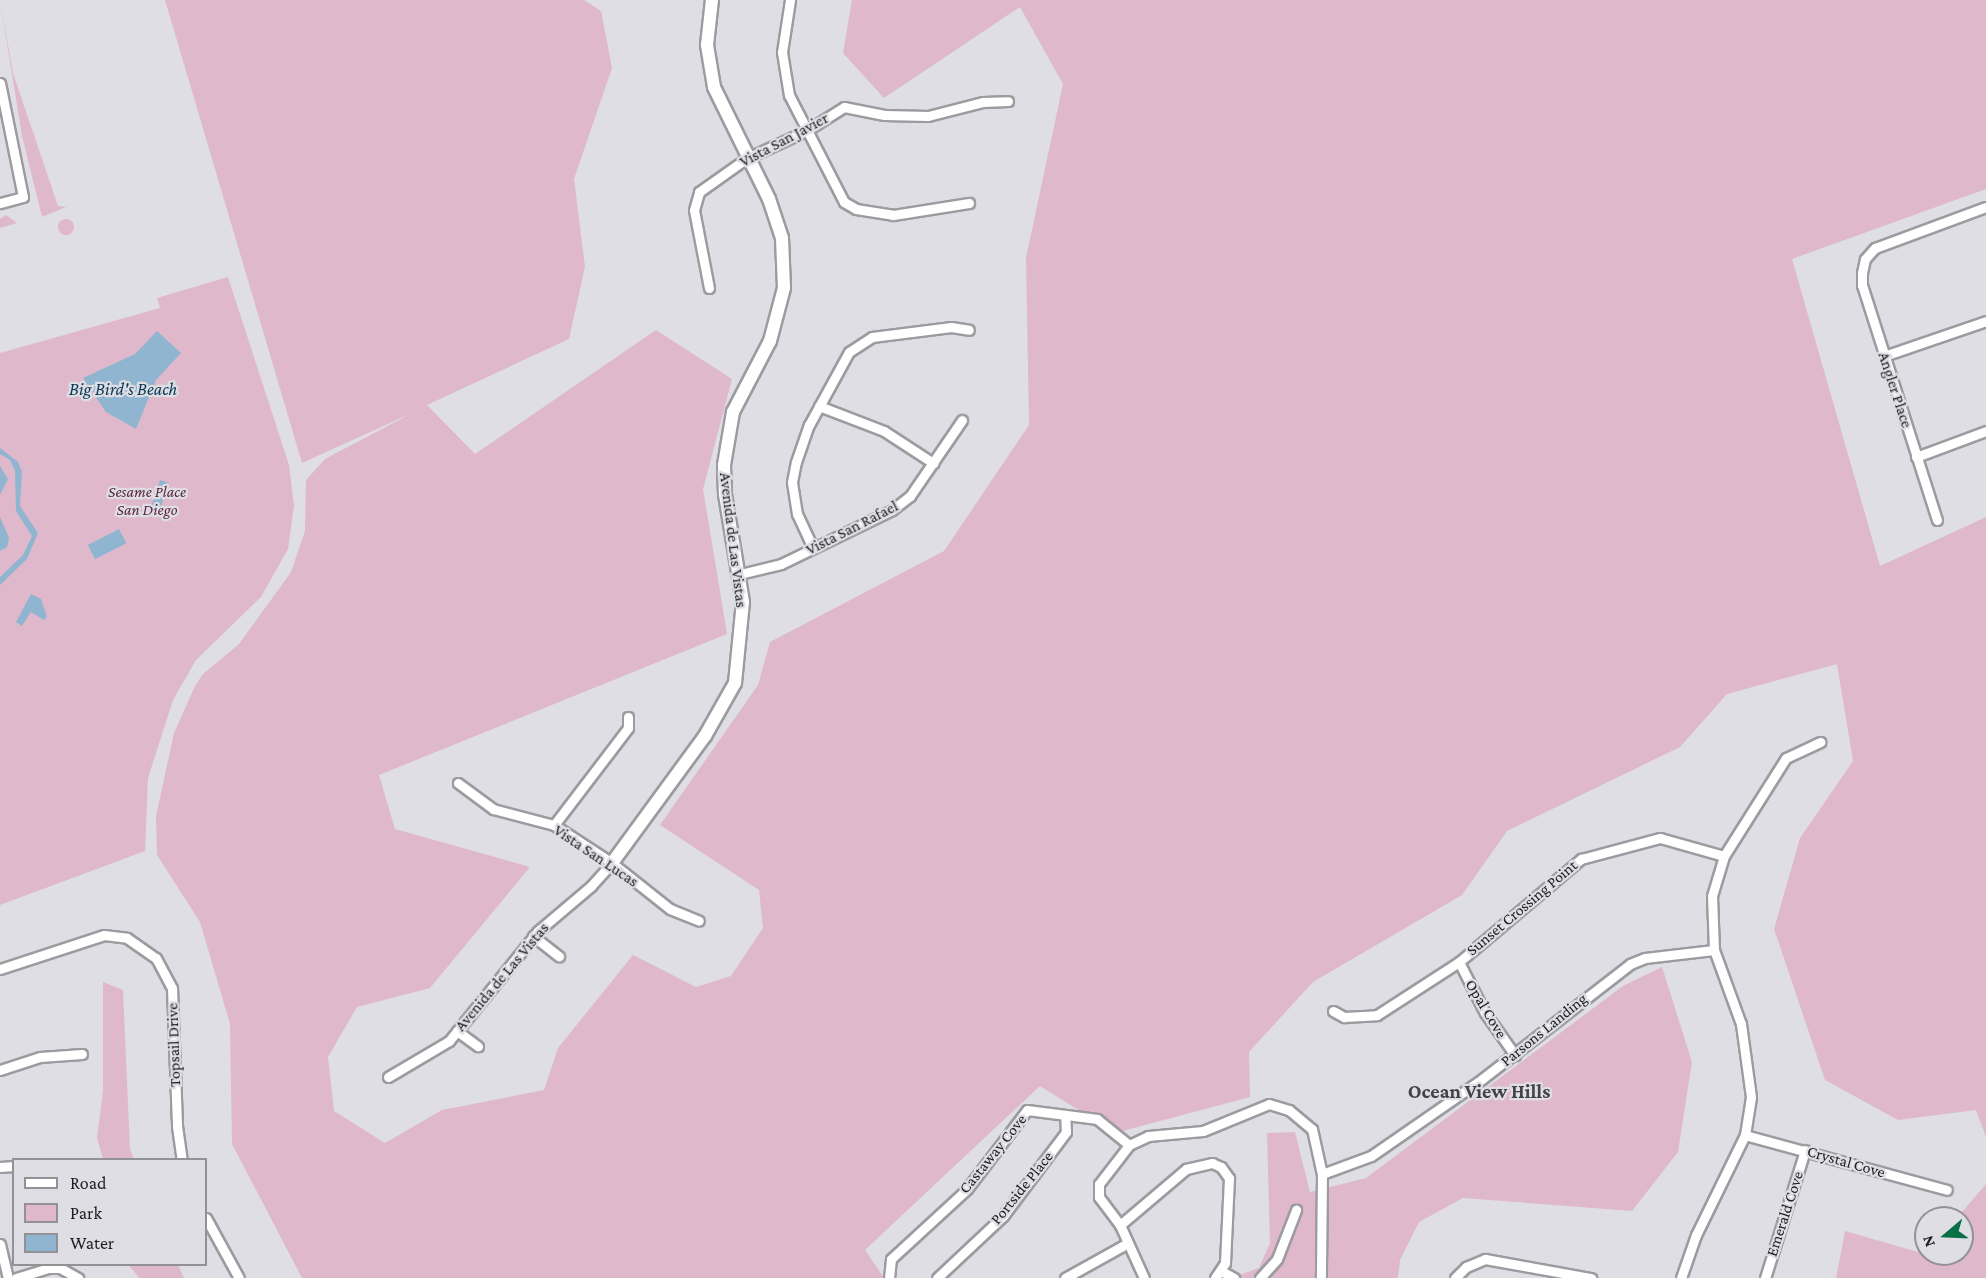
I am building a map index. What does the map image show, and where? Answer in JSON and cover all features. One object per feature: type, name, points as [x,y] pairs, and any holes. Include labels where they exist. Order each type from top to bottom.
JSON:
[{"type":"street","name":"Avenida de Las Vistas","points":[[388,1077],[440,1048],[457,1031],[533,936],[591,886],[612,863],[705,736],[735,682],[742,631],[740,574],[725,494],[728,439],[734,411],[770,341],[784,288],[782,238],[769,199],[718,100],[711,73],[707,37],[712,0]]},
{"type":"street","points":[[790,0],[783,41],[784,75],[806,131],[837,192],[855,209],[893,214],[969,203]]},
{"type":"street","points":[[0,83],[23,197],[0,203]]},
{"type":"street","name":"Vista San Javier","points":[[709,288],[694,210],[699,192],[747,159],[806,131],[844,107],[917,117],[983,102],[1008,101]]},
{"type":"street","name":"Angler Place","points":[[1937,520],[1862,285],[1865,259],[1875,248],[1986,207]]},
{"type":"street","points":[[1884,356],[1986,321]]},
{"type":"street","points":[[813,548],[797,514],[792,482],[799,450],[819,406],[849,352],[872,337],[951,327],[969,330]]},
{"type":"street","points":[[819,406],[884,431],[933,463]]},
{"type":"street","name":"Vista San Rafael","points":[[740,574],[781,564],[892,510],[910,496],[962,420]]},
{"type":"street","points":[[1916,457],[1986,431]]},
{"type":"street","points":[[554,825],[628,728],[628,717]]},
{"type":"street","points":[[1681,1278],[1696,1235],[1745,1135],[1751,1097],[1747,1050],[1714,950],[1712,896],[1724,856],[1786,758],[1821,742]]},
{"type":"street","name":"Vista San Lucas","points":[[458,783],[493,809],[554,825],[612,863],[670,909],[699,921]]},
{"type":"street","name":"Sunset Crossing Point","points":[[1333,1011],[1344,1017],[1377,1015],[1459,962],[1581,859],[1660,838],[1724,856]]},
{"type":"street","name":"Topsail Drive","points":[[0,969],[104,935],[127,938],[156,957],[172,988],[176,1119],[182,1158]]},
{"type":"street","points":[[533,936],[559,956]]},
{"type":"street","name":"Parsons Landing","points":[[1322,1174],[1371,1156],[1515,1054],[1606,979],[1630,964],[1645,958],[1714,950]]},
{"type":"street","name":"Opal Cove","points":[[1459,962],[1485,1013],[1515,1054]]},
{"type":"street","points":[[457,1031],[478,1046]]},
{"type":"street","points":[[0,1070],[40,1057],[82,1054]]},
{"type":"street","points":[[1144,1278],[1120,1225],[1099,1197],[1099,1184],[1129,1145],[1148,1136],[1203,1131],[1269,1104],[1288,1110],[1312,1129],[1322,1174],[1321,1278]]},
{"type":"street","name":"Castaway Cove","points":[[889,1278],[891,1259],[967,1188],[1027,1110],[1097,1119],[1129,1145]]},
{"type":"street","name":"Portside Place","points":[[937,1278],[1003,1216],[1066,1132],[1065,1115]]},
{"type":"street","name":"Crystal Cove","points":[[1745,1135],[1947,1190]]},
{"type":"street","name":"Emerald Cove","points":[[1765,1278],[1805,1150]]},
{"type":"street","points":[[1120,1225],[1186,1169],[1212,1163],[1221,1167],[1229,1178],[1219,1275],[1234,1278]]},
{"type":"street","points":[[1260,1278],[1277,1259],[1296,1210]]},
{"type":"street","points":[[207,1220],[238,1278]]},
{"type":"street","points":[[1065,1278],[1128,1243]]},
{"type":"street","points":[[0,1244],[8,1278]]},
{"type":"street","points":[[1455,1278],[1466,1267],[1485,1259],[1573,1277],[1591,1278]]},
{"type":"street","points":[[16,1278],[49,1268],[60,1268],[78,1278]]},
{"type":"green space","points":[[0,0],[13,73],[58,206],[66,207],[42,217],[22,136]]},
{"type":"green space","points":[[165,0],[584,0],[601,11],[612,68],[574,179],[585,267],[569,339],[427,405],[475,454],[656,330],[732,379],[703,489],[727,634],[379,775],[395,829],[530,867],[430,988],[357,1007],[328,1057],[334,1111],[385,1143],[442,1110],[544,1090],[558,1048],[633,955],[696,987],[731,976],[763,928],[759,890],[660,825],[758,685],[770,642],[944,551],[1029,425],[1026,258],[1063,84],[1020,7],[884,98],[843,53],[852,0],[1986,0],[1986,189],[1792,259],[1880,566],[1986,517],[1986,1137],[1976,1110],[1898,1120],[1825,1080],[1774,929],[1800,838],[1853,761],[1837,664],[1727,694],[1680,747],[1507,831],[1462,895],[1313,982],[1249,1052],[1250,1097],[1115,1133],[1040,1086],[865,1250],[884,1278],[302,1278],[232,1144],[230,1024],[200,922],[157,855],[156,816],[174,733],[195,686],[203,674],[239,644],[291,572],[305,531],[306,480],[325,459],[412,413],[302,463]]},
{"type":"green space","points":[[6,215],[17,223],[0,228],[0,219]]},
{"type":"green space","points":[[66,219],[72,221],[74,227],[72,233],[66,235],[60,233],[58,227],[60,221]]},
{"type":"green space","name":"Sesame Place San Diego","points":[[228,277],[289,465],[294,506],[288,549],[261,597],[196,660],[173,700],[148,778],[145,851],[0,905],[0,353],[160,308],[157,298]]},
{"type":"green space","points":[[1662,967],[1692,1062],[1678,1152],[1632,1211],[1463,1198],[1419,1222],[1400,1260],[1398,1278],[1231,1278],[1259,1268],[1270,1243],[1267,1133],[1295,1132],[1310,1192],[1366,1178],[1623,986]]},
{"type":"green space","points":[[103,982],[123,990],[130,1149],[134,1158],[103,1158],[97,1138],[103,1091]]},
{"type":"green space","points":[[1986,1184],[1986,1278],[1836,1278],[1845,1231],[1914,1251],[1914,1266],[1974,1266],[1974,1206],[1967,1206]]},
{"type":"green space","points":[[130,1266],[178,1266],[184,1278],[139,1278]]},
{"type":"water","name":"Big Bird's Beach","points":[[157,331],[181,353],[156,380],[136,429],[106,412],[83,378],[135,354]]},
{"type":"water","points":[[0,448],[18,462],[22,472],[20,506],[38,533],[27,559],[0,585],[0,577],[23,555],[32,536],[16,511],[15,471],[10,460],[0,454]]},
{"type":"water","points":[[0,466],[8,479],[0,495]]},
{"type":"water","points":[[160,480],[169,483],[160,508],[152,506]]},
{"type":"water","points":[[0,517],[9,538],[7,547],[0,551]]},
{"type":"water","points":[[119,529],[126,543],[95,559],[88,545]]},
{"type":"water","points":[[31,594],[41,599],[47,617],[44,620],[31,612],[22,626],[16,622]]},
{"type":"district","name":"Ocean View Hills","points":[[1479,1091]]}]
